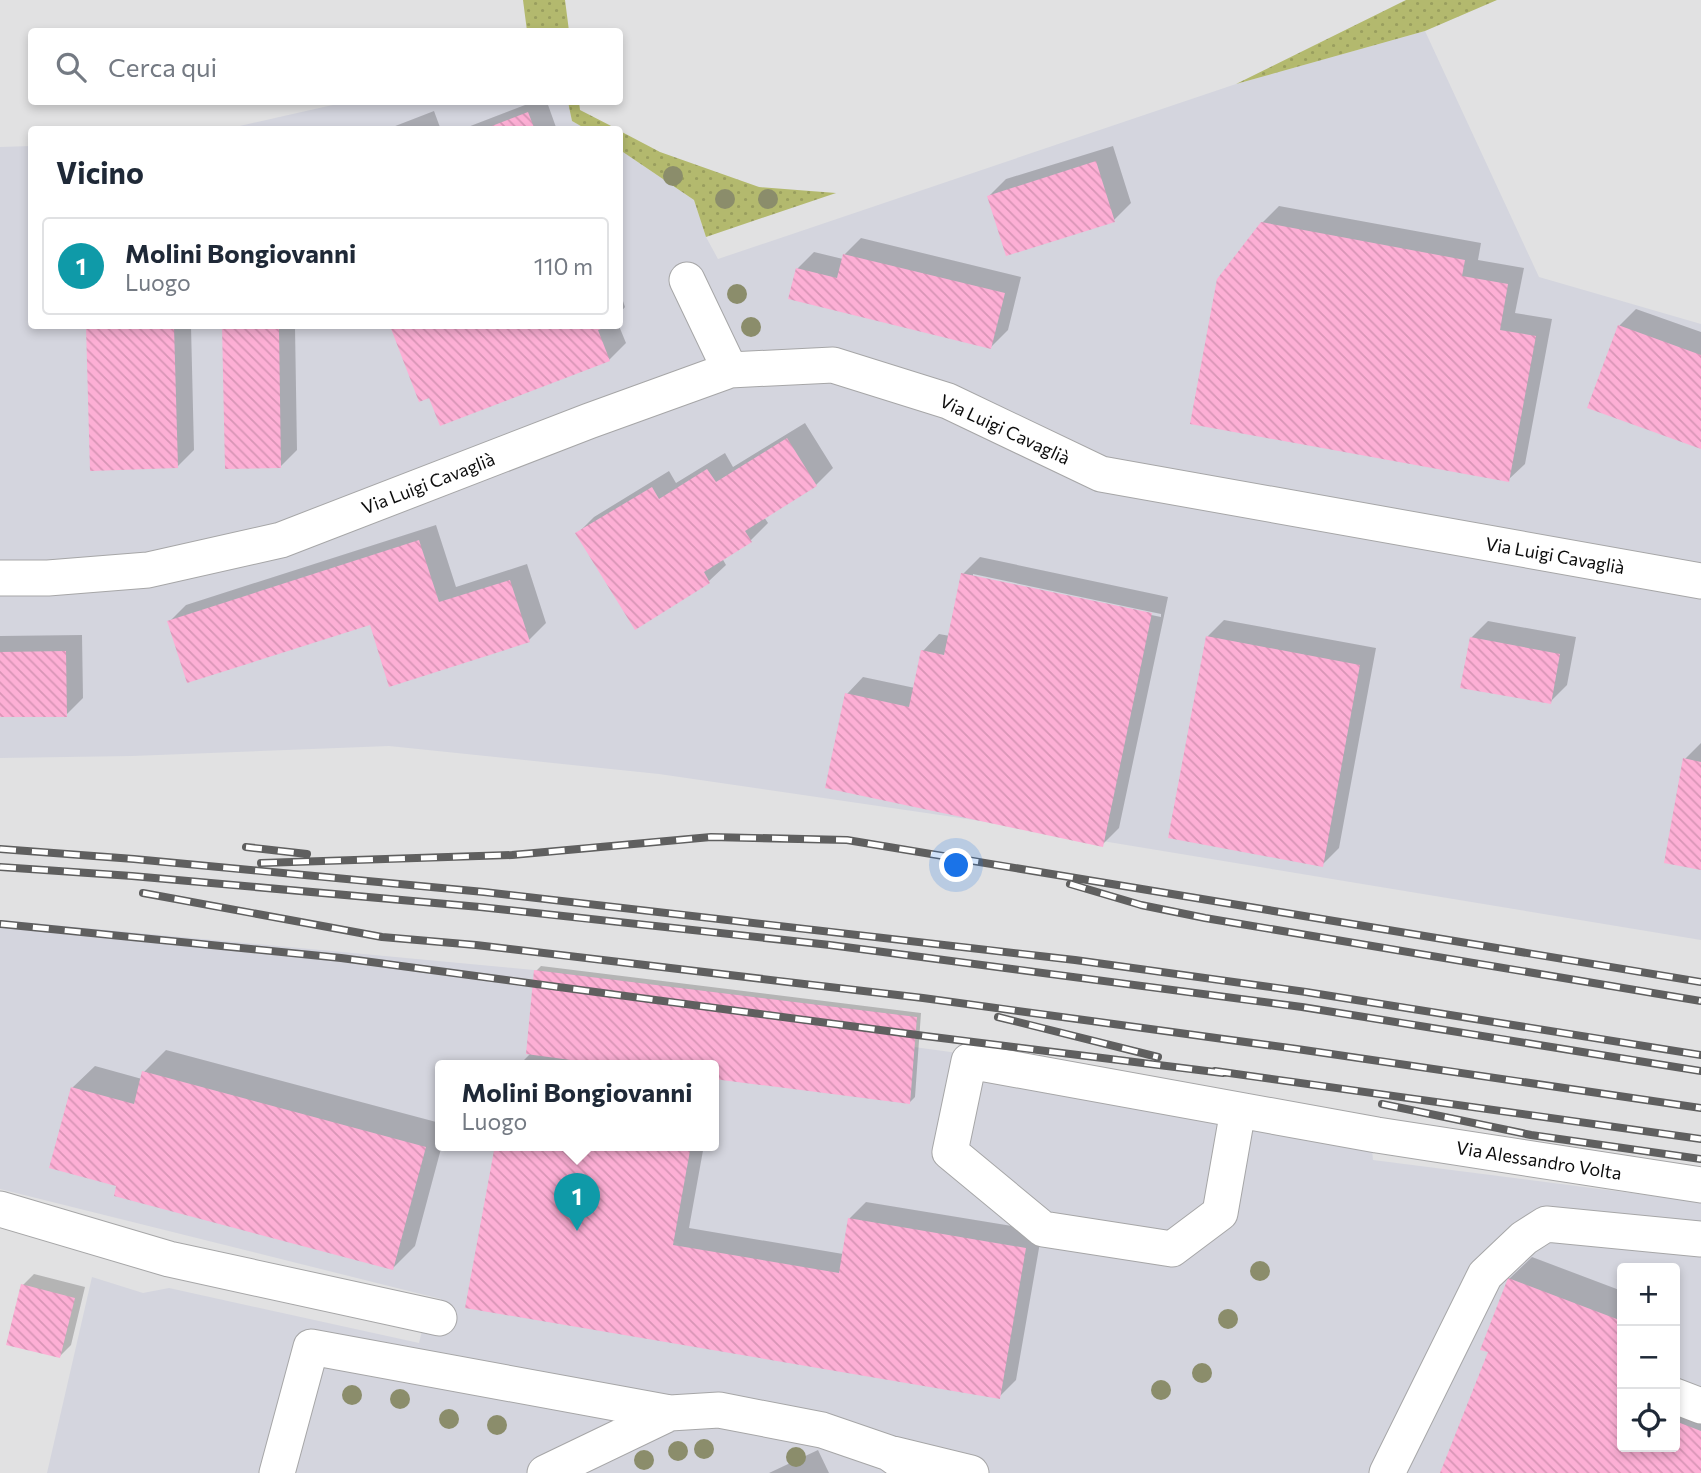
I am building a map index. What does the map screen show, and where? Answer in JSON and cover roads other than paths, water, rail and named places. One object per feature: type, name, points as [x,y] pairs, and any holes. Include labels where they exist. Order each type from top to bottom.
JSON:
[{"type":"street","points":[[687,280],[730,370]]},
{"type":"street","name":"Via Luigi Cavaglià","points":[[0,578],[48,578],[148,570],[281,540],[589,421],[730,370],[833,365],[948,401],[1101,474],[1701,582]]},
{"type":"street","name":"Via Alessandro Volta","points":[[1238,1110],[1220,1213],[1172,1249],[1043,1229],[950,1152],[969,1060],[1377,1135],[1701,1185]]},
{"type":"street","points":[[0,1209],[169,1259],[439,1318]]},
{"type":"street","points":[[1387,1473],[1485,1275],[1524,1238],[1546,1224],[1701,1239]]},
{"type":"street","points":[[277,1473],[311,1347],[670,1413],[719,1410],[822,1430],[889,1453],[971,1473]]},
{"type":"street","points":[[1680,1398],[1701,1406]]},
{"type":"street","points":[[545,1473],[670,1413]]},
{"type":"street","points":[[889,1453],[917,1473]]},
{"type":"railway","points":[[261,863],[512,855],[711,837],[847,840],[1701,982]]},
{"type":"railway","points":[[246,847],[307,854]]},
{"type":"railway","points":[[0,849],[484,892],[1075,960],[1306,992],[1701,1055]]},
{"type":"railway","points":[[0,867],[480,907],[830,945],[1302,1007],[1701,1071]]},
{"type":"railway","points":[[1070,884],[1141,905],[1205,918],[1701,1001]]},
{"type":"railway","points":[[143,893],[382,937],[476,945],[923,998],[1701,1108]]},
{"type":"railway","points":[[1,924],[341,958],[1223,1073]]},
{"type":"railway","points":[[998,1017],[1158,1057]]},
{"type":"railway","points":[[1215,1071],[1701,1139]]},
{"type":"railway","points":[[1382,1104],[1531,1135],[1701,1159]]},
{"type":"place","name":"Molini Bongiovanni","points":[[577,1231]]}]
